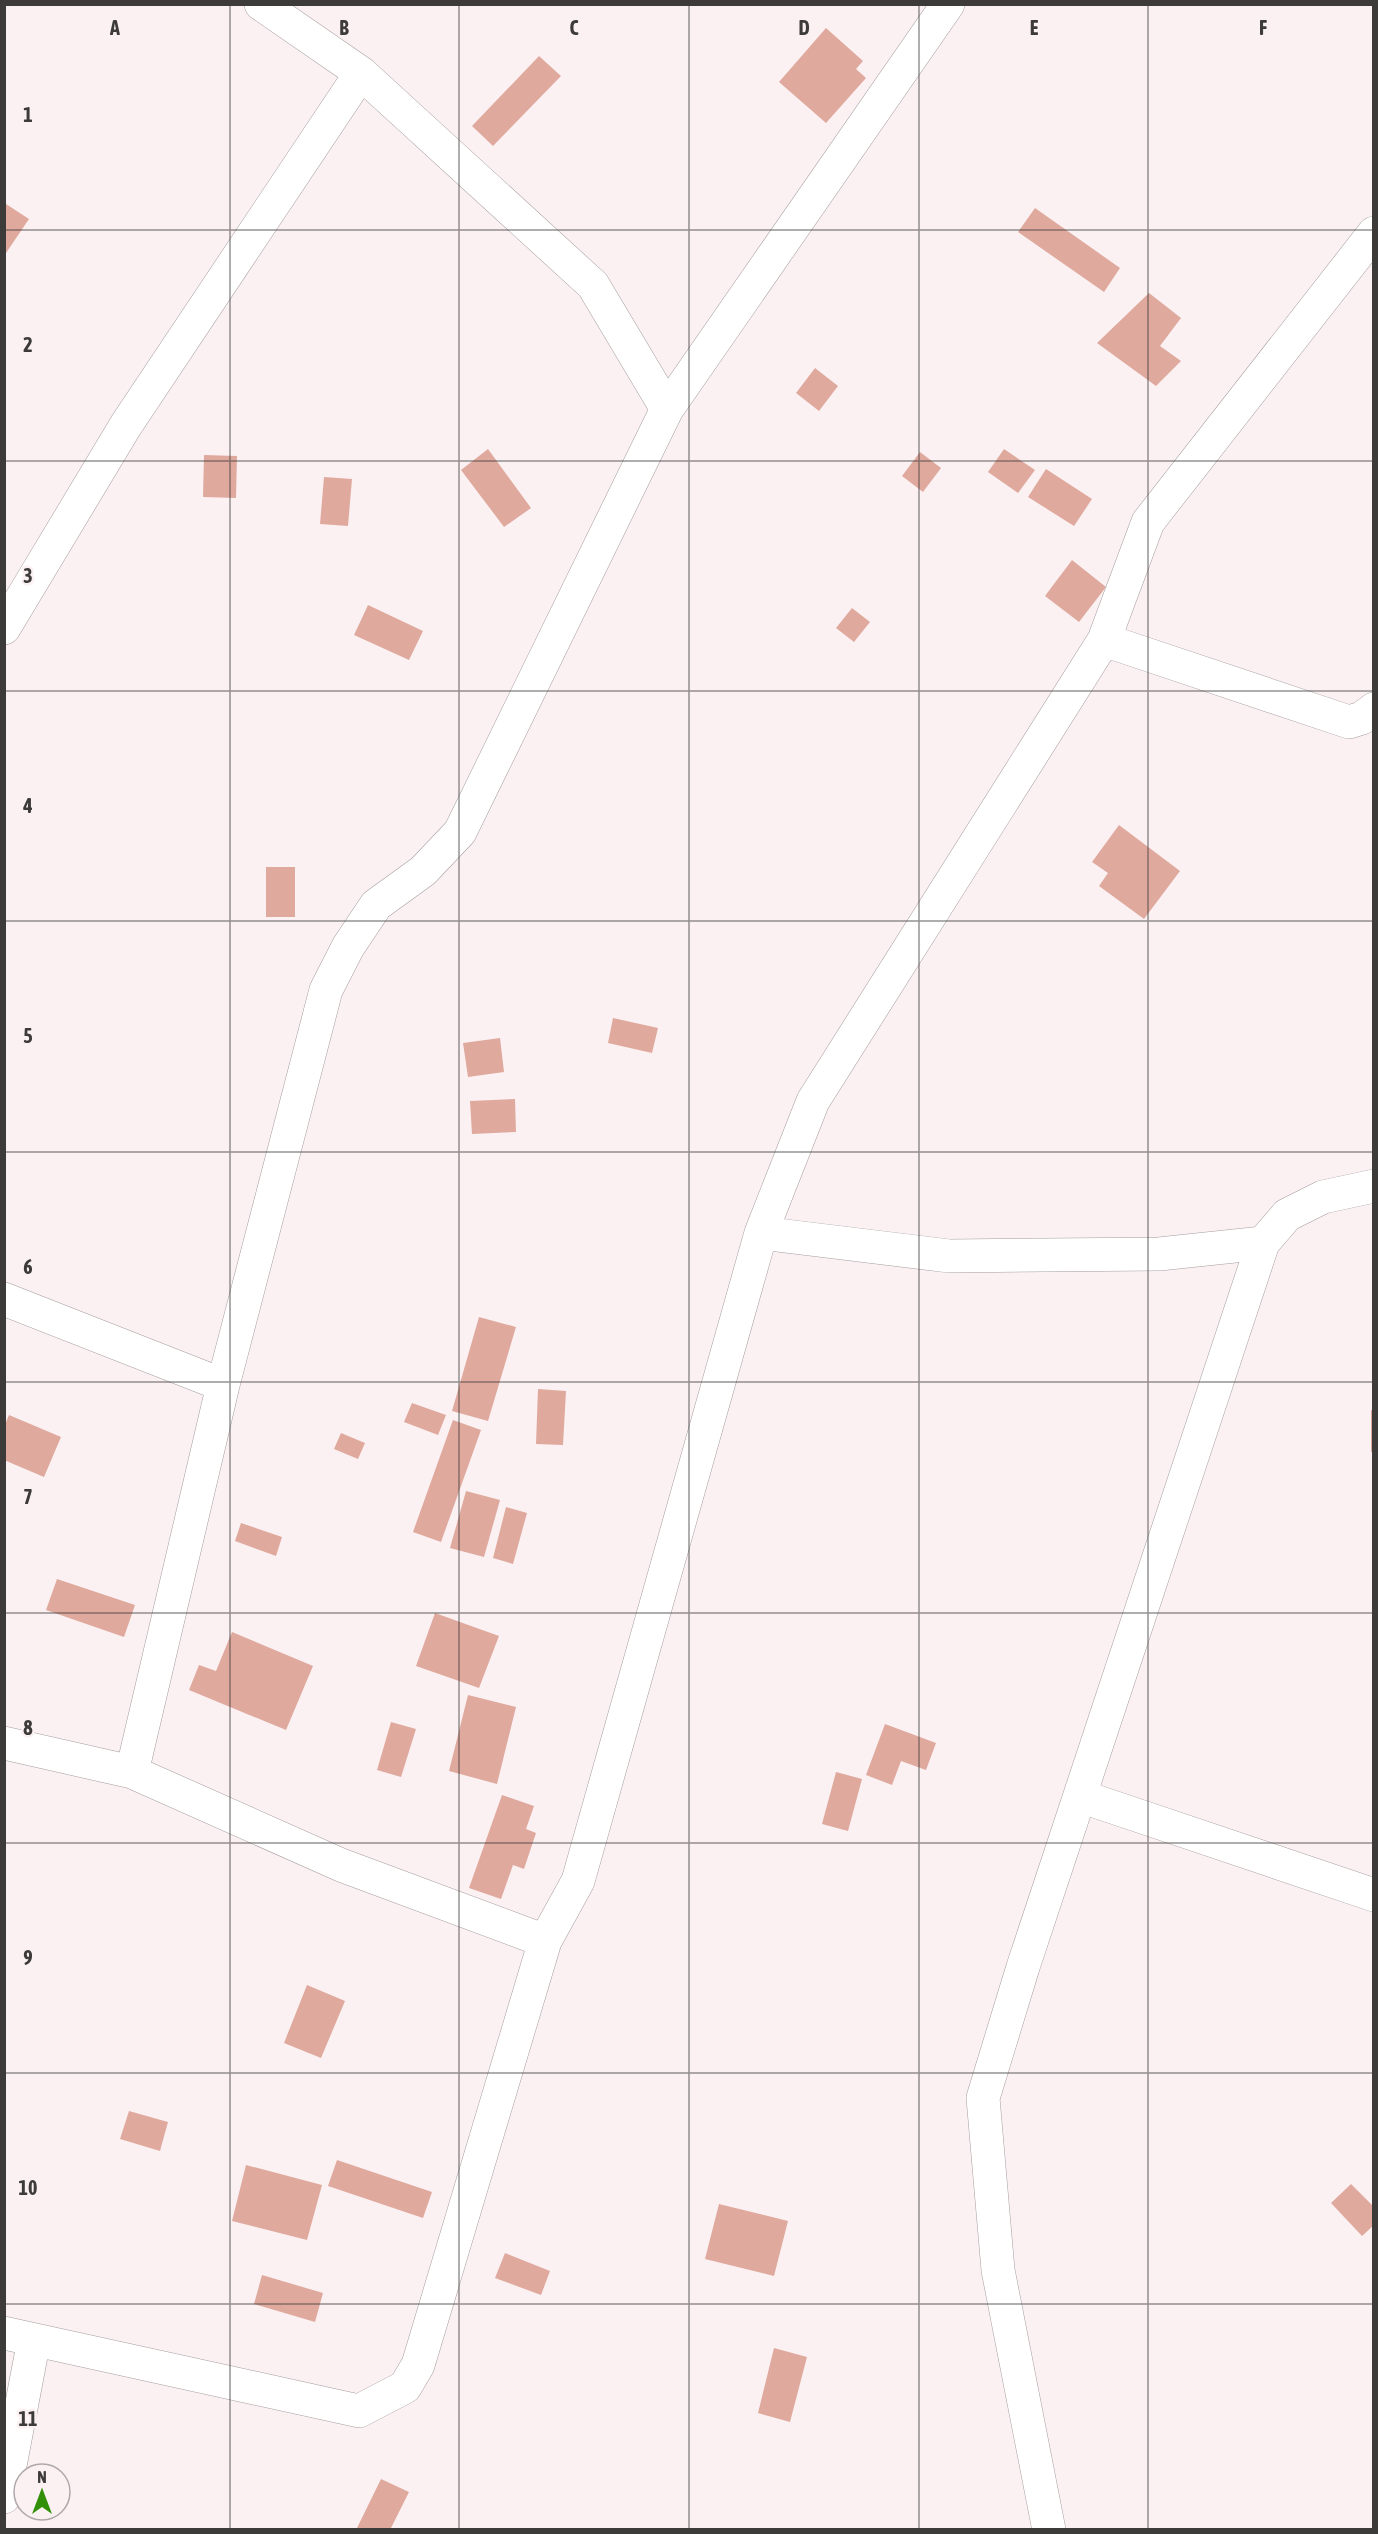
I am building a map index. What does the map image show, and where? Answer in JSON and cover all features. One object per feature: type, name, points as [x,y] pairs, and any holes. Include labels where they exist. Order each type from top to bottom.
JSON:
[{"type":"street","points":[[261,4],[361,73],[592,285],[667,409]]},
{"type":"street","points":[[132,1772],[223,1385],[326,990],[348,947],[376,904],[423,871],[460,832],[667,409],[933,11]]},
{"type":"street","points":[[4,628],[126,425],[361,73]]},
{"type":"street","points":[[4,2497],[19,2336],[359,2411],[405,2387],[418,2365],[545,1941],[578,1881],[761,1233],[813,1101],[1104,640],[1148,522],[1374,233]]},
{"type":"street","points":[[1104,640],[1349,722],[1362,718],[1374,709]]},
{"type":"street","points":[[1049,2529],[998,2270],[983,2098],[1080,1796],[1263,1243],[1287,1215],[1323,1197],[1374,1186]]},
{"type":"street","points":[[761,1233],[949,1256],[1159,1254],[1263,1243]]},
{"type":"street","points":[[4,1299],[223,1385]]},
{"type":"street","points":[[4,1743],[132,1772],[340,1865],[545,1941]]},
{"type":"street","points":[[1080,1796],[1374,1895]]},
{"type":"building","points":[[826,28],[863,61],[856,69],[866,78],[826,123],[779,82]]},
{"type":"building","points":[[539,56],[561,76],[493,146],[472,126]]},
{"type":"building","points":[[6,204],[29,219],[4,256],[4,206]]},
{"type":"building","points":[[1035,208],[1120,268],[1104,292],[1018,232]]},
{"type":"building","points":[[1149,293],[1181,318],[1160,346],[1181,361],[1156,386],[1097,343]]},
{"type":"building","points":[[815,368],[838,386],[819,411],[796,393]]},
{"type":"building","points":[[488,449],[531,508],[504,527],[461,470]]},
{"type":"building","points":[[1004,449],[1035,470],[1018,493],[988,472]]},
{"type":"building","points":[[920,452],[941,468],[923,492],[902,476]]},
{"type":"building","points":[[204,455],[237,456],[236,498],[203,497]]},
{"type":"building","points":[[1046,469],[1092,499],[1074,526],[1028,497]]},
{"type":"building","points":[[324,477],[352,479],[348,526],[320,524]]},
{"type":"building","points":[[1072,560],[1106,587],[1079,622],[1045,596]]},
{"type":"building","points":[[368,605],[423,631],[409,660],[354,635]]},
{"type":"building","points":[[852,608],[870,622],[854,642],[836,628]]},
{"type":"building","points":[[1119,825],[1180,871],[1144,919],[1099,886],[1108,873],[1092,862]]},
{"type":"building","points":[[266,867],[295,867],[295,917],[266,917]]},
{"type":"building","points":[[613,1018],[658,1028],[652,1053],[608,1043]]},
{"type":"building","points":[[500,1038],[504,1072],[468,1077],[463,1043]]},
{"type":"building","points":[[515,1099],[516,1132],[472,1134],[470,1101]]},
{"type":"building","points":[[479,1317],[516,1327],[488,1421],[452,1411]]},
{"type":"building","points":[[538,1389],[566,1391],[563,1445],[536,1444]]},
{"type":"building","points":[[412,1403],[446,1415],[438,1435],[404,1422]]},
{"type":"building","points":[[1371,1410],[1374,1410],[1374,1451],[1371,1452]]},
{"type":"building","points":[[9,1415],[61,1437],[44,1477],[4,1460],[4,1427]]},
{"type":"building","points":[[453,1420],[481,1430],[441,1542],[413,1532]]},
{"type":"building","points":[[341,1433],[365,1443],[358,1459],[334,1449]]},
{"type":"building","points":[[466,1491],[500,1500],[484,1557],[450,1548]]},
{"type":"building","points":[[506,1507],[527,1513],[513,1564],[493,1558]]},
{"type":"building","points":[[241,1523],[282,1537],[276,1556],[235,1541]]},
{"type":"building","points":[[57,1579],[135,1605],[124,1637],[46,1610]]},
{"type":"building","points":[[435,1613],[499,1636],[479,1688],[416,1666]]},
{"type":"building","points":[[232,1632],[313,1666],[286,1730],[189,1690],[199,1665],[216,1671]]},
{"type":"building","points":[[468,1695],[516,1707],[497,1784],[449,1771]]},
{"type":"building","points":[[391,1722],[416,1729],[401,1777],[377,1770]]},
{"type":"building","points":[[885,1724],[936,1743],[926,1770],[901,1761],[892,1785],[866,1775]]},
{"type":"building","points":[[836,1772],[862,1779],[848,1831],[822,1824]]},
{"type":"building","points":[[502,1795],[534,1806],[526,1829],[536,1833],[524,1869],[513,1865],[501,1899],[469,1888]]},
{"type":"building","points":[[307,1985],[345,2001],[321,2058],[284,2043]]},
{"type":"building","points":[[129,2111],[168,2122],[160,2151],[120,2139]]},
{"type":"building","points":[[337,2160],[432,2192],[423,2218],[328,2186]]},
{"type":"building","points":[[246,2165],[322,2185],[307,2240],[232,2221]]},
{"type":"building","points":[[1351,2184],[1374,2207],[1374,2225],[1362,2236],[1331,2203]]},
{"type":"building","points":[[719,2204],[788,2221],[774,2276],[705,2259]]},
{"type":"building","points":[[505,2253],[550,2271],[541,2295],[495,2278]]},
{"type":"building","points":[[262,2275],[323,2293],[315,2322],[254,2304]]},
{"type":"building","points":[[774,2348],[807,2357],[790,2422],[758,2413]]},
{"type":"building","points":[[381,2479],[409,2492],[390,2530],[356,2530]]}]
